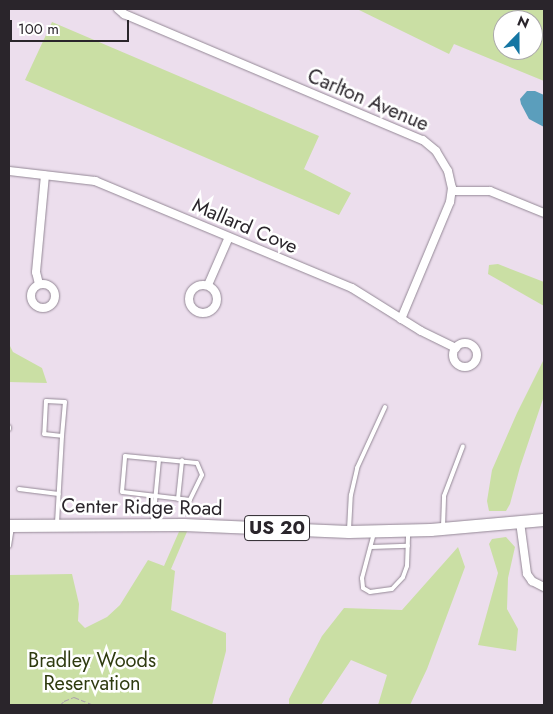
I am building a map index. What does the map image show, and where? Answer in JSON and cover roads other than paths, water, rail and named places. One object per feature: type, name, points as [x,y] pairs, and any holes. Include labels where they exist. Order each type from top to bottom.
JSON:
[{"type":"main road","name":"Center Ridge Road","points":[[10,526],[153,525],[349,532],[444,529],[544,520]]},
{"type":"street","name":"Carlton Avenue","points":[[118,9],[124,14],[427,143],[436,151],[446,166],[452,190]]},
{"type":"street","name":"Mallard Cove","points":[[9,170],[96,181],[352,288],[401,319],[456,348]]},
{"type":"street","points":[[39,284],[36,272],[45,175]]},
{"type":"street","points":[[401,319],[450,202],[452,190],[490,191],[544,213]]},
{"type":"street","points":[[208,285],[229,237]]},
{"type":"street","points":[[520,522],[528,574],[532,581],[544,587]]},
{"type":"lane","points":[[56,525],[65,402],[46,401],[44,434],[62,436]]},
{"type":"lane","points":[[349,532],[351,495],[357,468],[385,407]]},
{"type":"lane","points":[[444,529],[444,496],[463,446]]},
{"type":"lane","points":[[125,456],[182,460],[197,463],[202,475],[190,500],[122,492],[125,456]]},
{"type":"lane","points":[[153,525],[159,459]]},
{"type":"lane","points":[[178,498],[182,460]]},
{"type":"lane","points":[[19,488],[58,494]]},
{"type":"lane","points":[[9,546],[10,526]]},
{"type":"lane","points":[[375,531],[362,578],[363,588],[376,592],[392,589],[398,585],[406,566],[408,531]]},
{"type":"lane","points":[[371,547],[408,546]]},
{"type":"water","points":[[527,91],[535,91],[544,95],[544,127],[529,119],[521,104],[520,99]]},
{"type":"park label","name":"Bradley Woods Reservation","points":[[92,672]]}]
